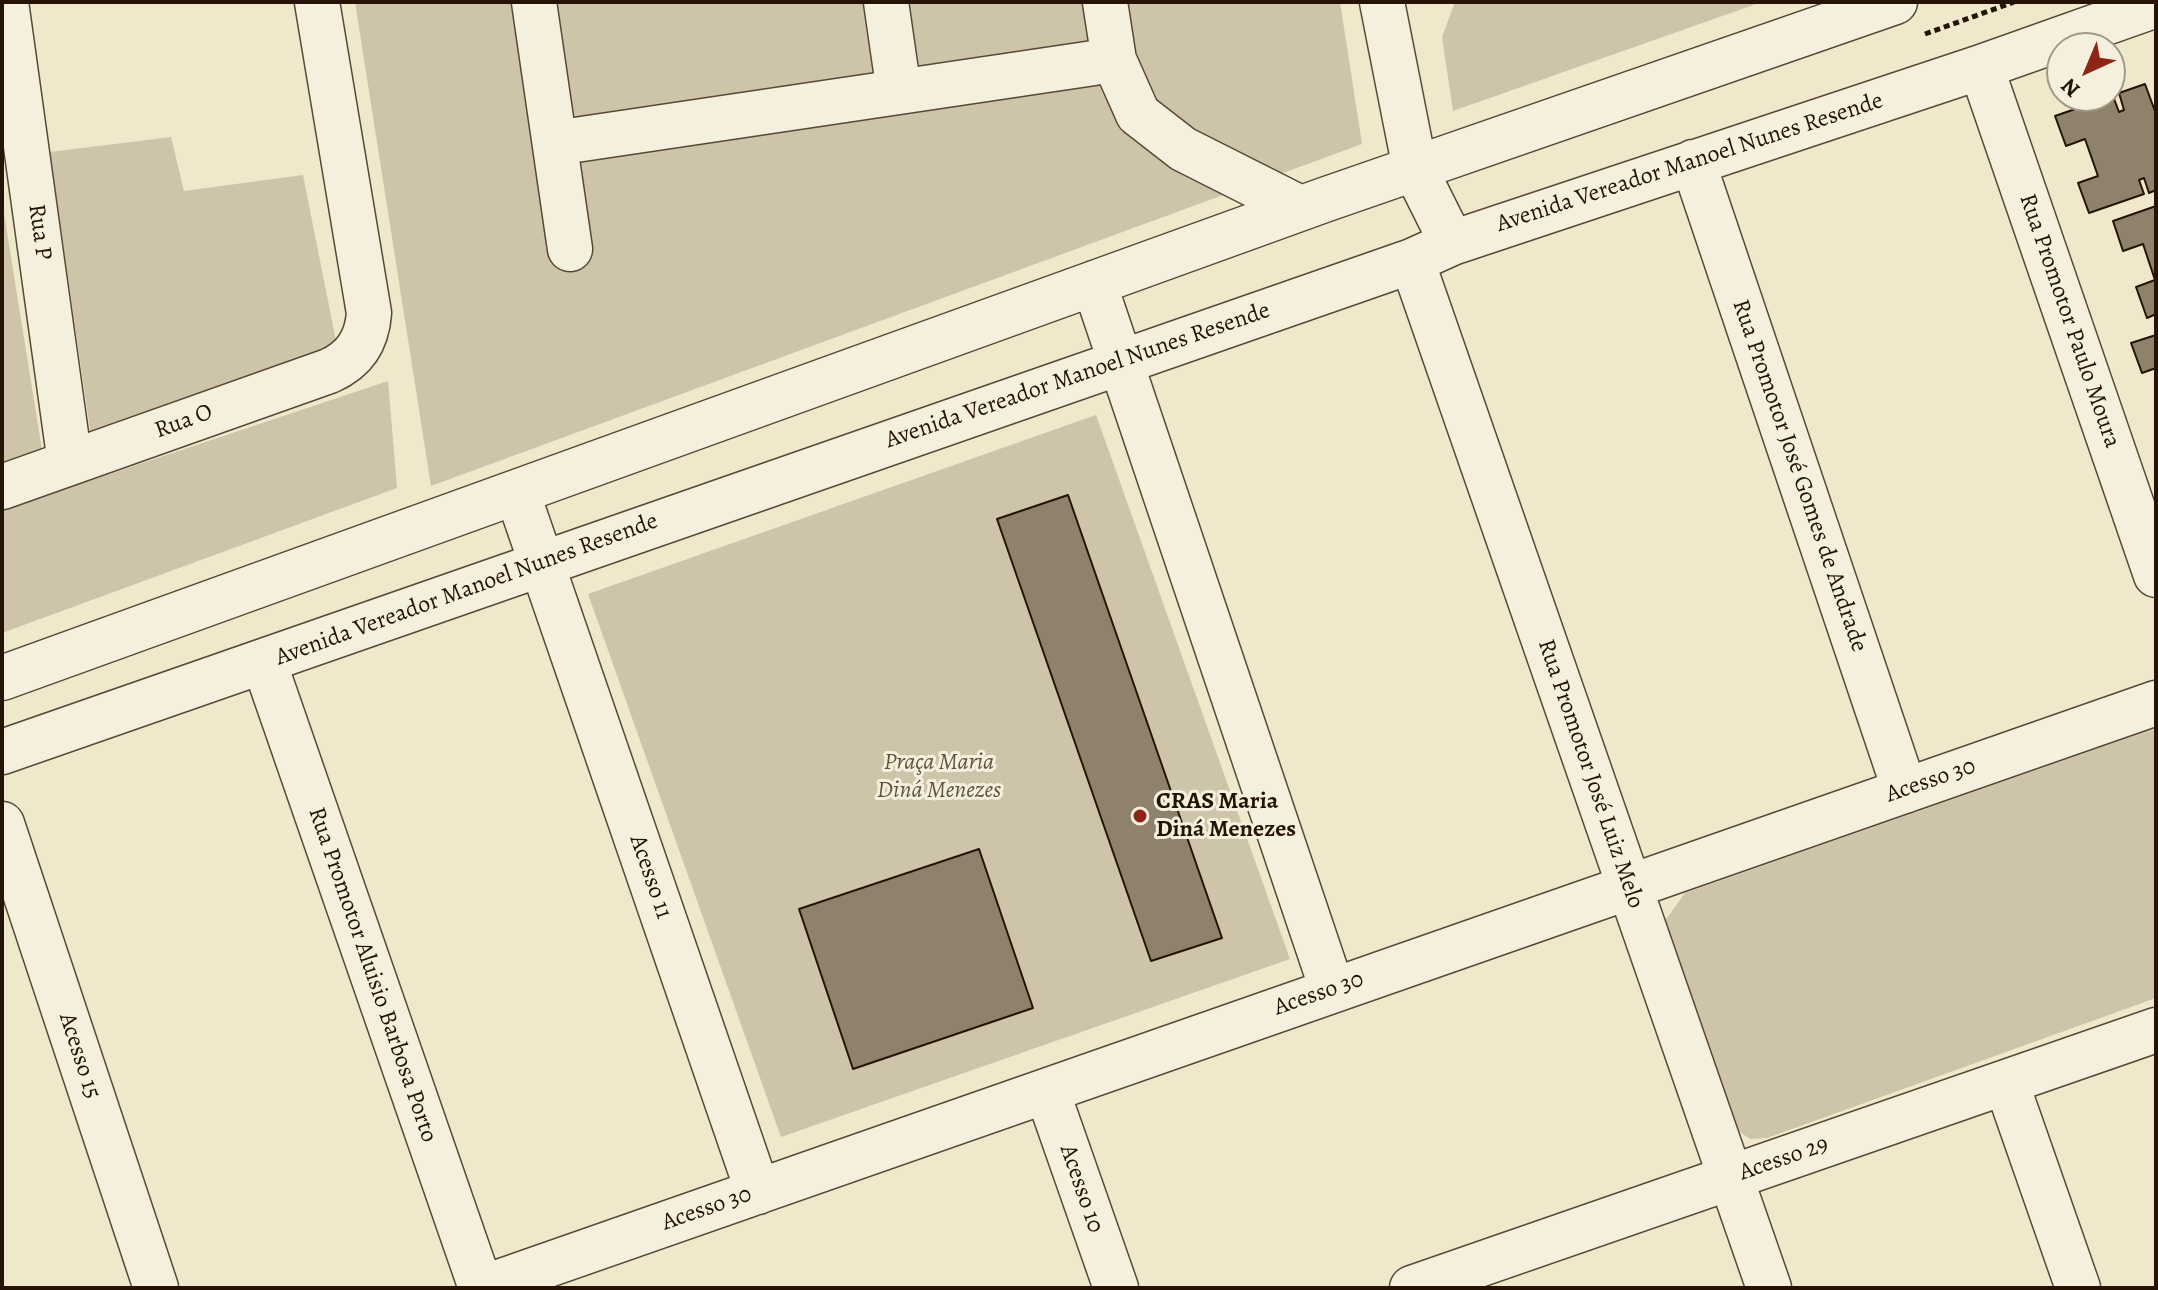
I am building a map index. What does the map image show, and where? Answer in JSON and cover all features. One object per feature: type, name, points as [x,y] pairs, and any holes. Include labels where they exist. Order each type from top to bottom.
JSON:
[{"type":"street","name":"Rua P","points":[[6,2],[70,463]]},
{"type":"street","name":"Rua O","points":[[2,487],[329,371],[341,365],[360,346],[369,313],[317,2]]},
{"type":"street","points":[[534,2],[570,249]]},
{"type":"street","points":[[886,2],[899,92]]},
{"type":"street","points":[[1105,2],[1114,60],[1138,114],[1183,149],[1300,208]]},
{"type":"street","points":[[2,678],[1300,208],[1895,2]]},
{"type":"street","points":[[1383,3],[1415,169],[1452,243]]},
{"type":"street","name":"Avenida Vereador Manoel Nunes Resende","points":[[2,752],[1120,360],[1412,261],[1452,243],[1981,67],[2156,5]]},
{"type":"street","points":[[555,143],[1114,60]]},
{"type":"street","name":"Rua Promotor Paulo Moura","points":[[1981,67],[2156,575]]},
{"type":"street","name":"Rua Promotor José Gomes de Andrade","points":[[1693,162],[1905,791]]},
{"type":"street","name":"Rua Promotor José Luiz Melo","points":[[1412,261],[1769,1288]]},
{"type":"street","points":[[1094,283],[1332,989]]},
{"type":"street","name":"Acesso 11","points":[[517,492],[758,1192]]},
{"type":"street","name":"Rua Promotor Aluisio Barbosa Porto","points":[[264,662],[482,1288]]},
{"type":"street","name":"Acesso 30","points":[[482,1288],[2156,703]]},
{"type":"street","name":"Acesso 15","points":[[2,824],[156,1288]]},
{"type":"street","name":"Acesso 29","points":[[1424,1286],[2156,1030]]},
{"type":"street","points":[[2006,1082],[2078,1288]]},
{"type":"street","name":"Acesso 10","points":[[1047,1091],[1116,1288]]},
{"type":"green space","points":[[355,2],[1340,2],[1362,144],[431,486]]},
{"type":"green space","points":[[1455,2],[1762,2],[1453,111],[1442,37]]},
{"type":"green space","points":[[171,137],[184,191],[303,175],[337,346],[91,437],[50,152]]},
{"type":"green space","points":[[2,201],[42,450],[2,463]]},
{"type":"green space","points":[[388,381],[397,488],[2,633],[2,510]]},
{"type":"green space","name":"Praça Maria Diná Menezes","points":[[1096,415],[1290,959],[781,1137],[588,594]]},
{"type":"green space","points":[[2156,730],[2156,998],[1767,1138],[1750,1139],[1734,1128],[1664,922],[1685,893]]},
{"type":"building","points":[[2145,84],[2156,114],[2156,190],[2149,193],[2144,178],[2139,180],[2144,194],[2089,213],[2078,183],[2098,176],[2085,139],[2066,146],[2055,116],[2067,112],[2126,112],[2126,91]]},
{"type":"building","points":[[2156,206],[2156,314],[2147,318],[2136,287],[2155,280],[2143,244],[2123,251],[2113,221]]},
{"type":"building","points":[[2156,335],[2156,368],[2142,373],[2131,343]]},
{"type":"building","name":"CRAS Maria Diná Menezes","points":[[1068,495],[1222,938],[1151,961],[997,519]]},
{"type":"building","points":[[979,849],[1033,1008],[853,1069],[799,909]]},
{"type":"place","name":"CRAS Maria Diná Menezes","points":[[1140,816]]}]
